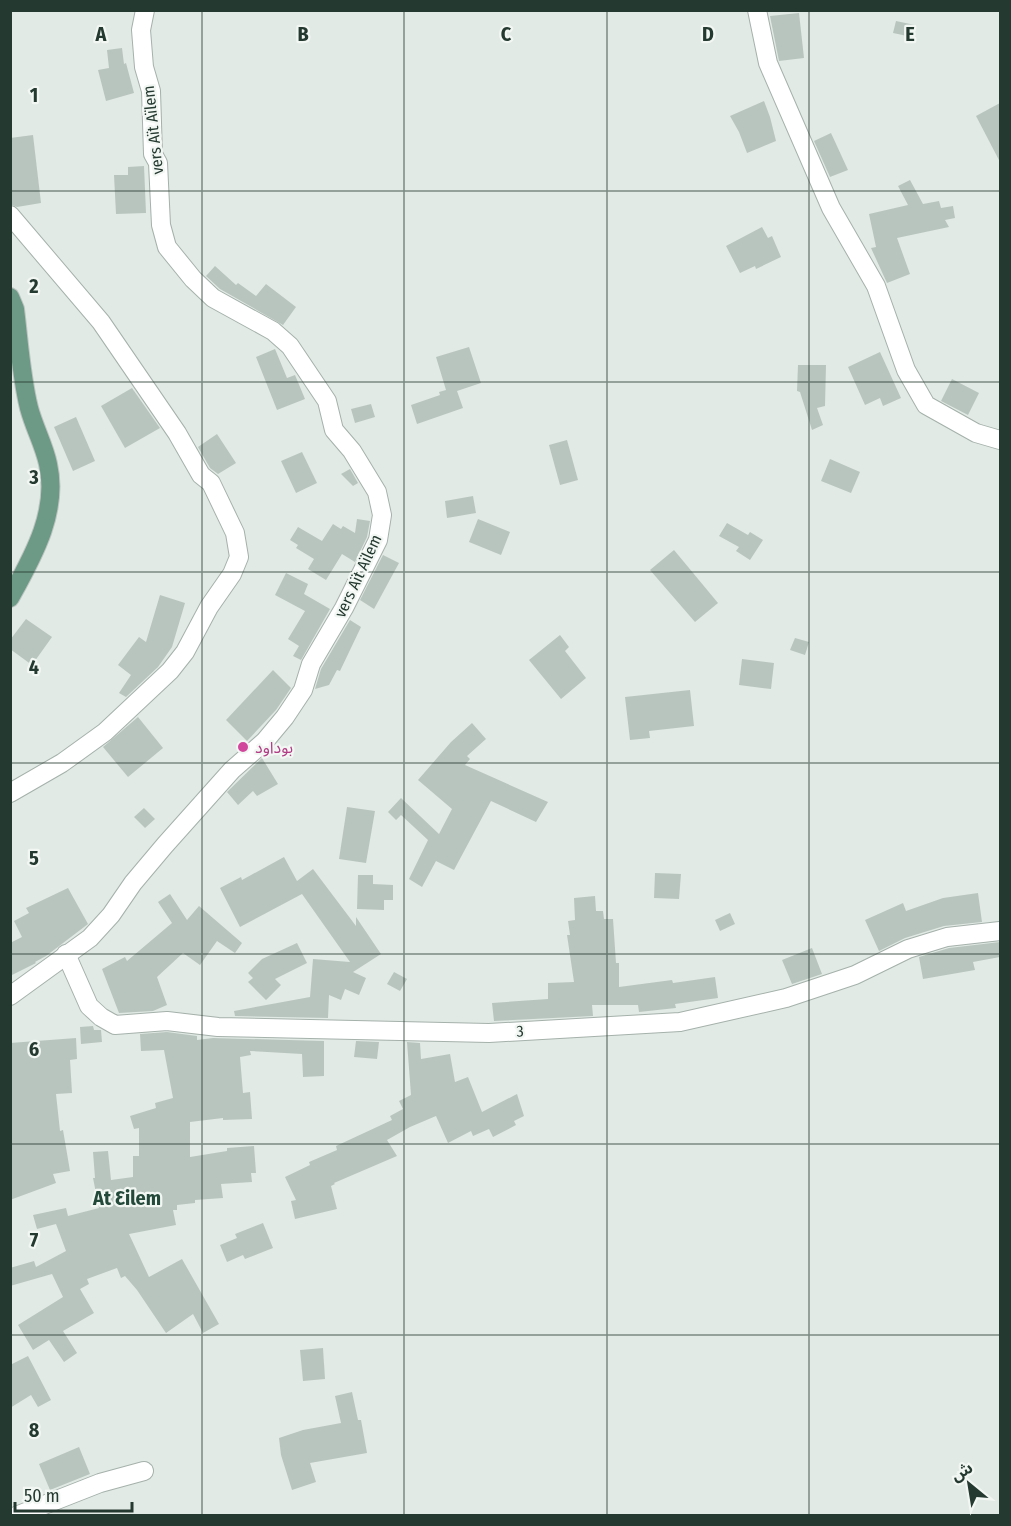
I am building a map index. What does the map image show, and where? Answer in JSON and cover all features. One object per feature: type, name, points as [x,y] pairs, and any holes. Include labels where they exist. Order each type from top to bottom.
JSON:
[{"type":"main road","points":[[10,297],[15,309],[29,408],[48,464],[51,487],[47,517],[36,549],[10,598]]},
{"type":"street","name":"vers Aït Aïlem","points":[[10,996],[90,938],[111,915],[133,883],[165,845],[232,770],[265,741],[285,717],[303,690],[311,664],[374,550],[382,515],[377,492],[352,452],[334,430],[327,401],[290,346],[263,325],[213,298],[193,279],[167,247],[161,225],[158,163],[153,154],[151,91],[144,67],[141,30],[146,10]]},
{"type":"street","points":[[758,10],[768,63],[839,224],[876,286],[906,370],[926,405],[976,433],[1000,440]]},
{"type":"street","points":[[10,215],[101,322],[177,433],[201,475],[211,483],[235,533],[239,557],[232,574],[209,607],[185,652],[170,672],[105,732],[62,763],[10,793]]},
{"type":"street","name":"3","points":[[66,954],[89,1006],[101,1017],[115,1025],[167,1021],[218,1027],[489,1033],[680,1022],[786,998],[855,975],[908,949],[947,937],[1000,931]]},
{"type":"street","points":[[16,1515],[100,1483],[144,1471]]},
{"type":"building","points":[[799,13],[804,58],[779,61],[770,16]]},
{"type":"building","points":[[896,21],[915,25],[912,37],[893,33]]},
{"type":"building","points":[[122,48],[124,64],[126,63],[134,93],[106,101],[98,70],[109,68],[107,50]]},
{"type":"building","points":[[764,101],[776,141],[747,153],[730,116]]},
{"type":"building","points":[[1000,103],[1000,162],[976,116]]},
{"type":"building","points":[[831,133],[848,170],[830,177],[814,141]]},
{"type":"building","points":[[33,135],[41,203],[17,207],[10,204],[10,138]]},
{"type":"building","points":[[144,166],[146,213],[116,214],[114,175],[128,175],[128,167]]},
{"type":"building","points":[[910,180],[923,204],[939,201],[941,208],[953,206],[955,218],[945,220],[949,227],[897,238],[910,274],[887,283],[871,248],[876,247],[869,214],[908,205],[898,186]]},
{"type":"building","points":[[762,227],[768,238],[772,236],[781,257],[756,269],[755,266],[740,273],[726,246]]},
{"type":"building","points":[[215,266],[236,285],[238,283],[256,296],[266,284],[296,307],[283,325],[220,289],[206,276]]},
{"type":"building","points":[[469,347],[481,383],[457,391],[463,408],[417,424],[411,405],[440,395],[439,392],[446,390],[436,357]]},
{"type":"building","points":[[275,349],[287,378],[295,375],[305,399],[277,410],[256,357]]},
{"type":"building","points":[[880,352],[901,398],[883,406],[880,398],[865,405],[848,367]]},
{"type":"building","points":[[798,365],[826,365],[825,406],[817,408],[823,425],[812,430],[800,392],[797,391]]},
{"type":"building","points":[[952,379],[979,393],[968,415],[941,401]]},
{"type":"building","points":[[132,388],[160,428],[125,448],[101,406]]},
{"type":"building","points":[[371,404],[375,417],[355,423],[351,409]]},
{"type":"building","points":[[76,417],[95,461],[73,471],[54,427]]},
{"type":"building","points":[[217,434],[236,463],[218,474],[210,468],[198,447]]},
{"type":"building","points":[[567,440],[578,480],[560,485],[549,445]]},
{"type":"building","points":[[302,452],[317,483],[296,493],[281,461]]},
{"type":"building","points":[[830,459],[860,472],[851,493],[821,481]]},
{"type":"building","points":[[350,469],[358,483],[353,486],[341,474]]},
{"type":"building","points":[[473,496],[476,513],[447,518],[445,501]]},
{"type":"building","points":[[357,519],[370,521],[367,537],[355,562],[342,554],[326,580],[308,569],[314,559],[296,548],[298,545],[290,540],[298,527],[322,541],[333,524],[341,529],[343,526],[355,533]]},
{"type":"building","points":[[478,519],[510,532],[501,555],[469,542]]},
{"type":"building","points":[[727,523],[748,535],[750,532],[763,540],[750,560],[736,551],[739,547],[719,536]]},
{"type":"building","points":[[674,550],[718,603],[695,622],[650,570]]},
{"type":"building","points":[[383,555],[399,563],[374,609],[360,600]]},
{"type":"building","points":[[286,573],[308,584],[304,594],[330,609],[301,660],[293,656],[299,646],[288,639],[305,611],[275,595]]},
{"type":"building","points":[[160,595],[185,603],[172,647],[158,667],[126,697],[119,693],[131,675],[118,665],[139,637],[146,642]]},
{"type":"building","points":[[26,619],[52,637],[32,665],[10,649],[10,640]]},
{"type":"building","points":[[350,620],[361,627],[340,671],[337,670],[329,685],[315,689],[321,669]]},
{"type":"building","points":[[560,635],[569,647],[565,651],[586,678],[561,699],[529,660]]},
{"type":"building","points":[[795,638],[809,642],[805,655],[790,650]]},
{"type":"building","points":[[742,659],[774,663],[771,689],[739,685]]},
{"type":"building","points":[[273,670],[291,688],[276,710],[247,741],[226,720]]},
{"type":"building","points":[[690,690],[694,726],[649,731],[650,738],[630,740],[625,697]]},
{"type":"building","points":[[138,717],[163,748],[128,777],[103,747]]},
{"type":"building","points":[[472,723],[486,739],[467,756],[470,759],[465,765],[548,802],[536,822],[491,801],[454,870],[436,861],[422,887],[409,879],[428,840],[401,815],[396,820],[388,812],[401,798],[439,834],[452,809],[418,780],[451,742]]},
{"type":"building","points":[[262,758],[278,784],[257,796],[253,791],[238,805],[227,792]]},
{"type":"building","points":[[347,807],[375,811],[366,863],[339,859]]},
{"type":"building","points":[[144,808],[155,819],[145,828],[134,817]]},
{"type":"building","points":[[284,857],[297,881],[313,869],[356,926],[356,917],[381,954],[353,972],[366,978],[359,995],[345,989],[341,1000],[329,995],[328,1018],[235,1016],[234,1011],[310,997],[313,959],[350,962],[302,894],[240,927],[220,888],[241,877],[242,880]]},
{"type":"building","points":[[655,873],[681,874],[679,899],[654,898]]},
{"type":"building","points":[[358,875],[373,875],[373,884],[393,885],[393,900],[384,900],[384,910],[357,909]]},
{"type":"building","points":[[68,888],[88,924],[36,963],[10,976],[10,943],[22,937],[14,921],[29,913],[26,908]]},
{"type":"building","points":[[978,893],[982,922],[944,926],[905,938],[879,951],[865,920],[903,903],[906,911],[943,898]]},
{"type":"building","points":[[170,894],[187,920],[199,906],[242,943],[235,953],[217,941],[200,965],[183,953],[157,977],[167,1005],[153,1011],[119,1013],[102,969],[125,957],[127,961],[172,923],[158,902]]},
{"type":"building","points":[[595,896],[596,911],[603,911],[604,919],[613,919],[616,963],[619,963],[619,987],[715,977],[718,998],[675,1004],[676,1008],[639,1012],[638,1005],[592,1005],[593,1016],[494,1021],[492,1003],[548,999],[548,983],[574,982],[567,935],[570,935],[568,921],[575,920],[574,898]]},
{"type":"building","points":[[730,913],[735,924],[720,931],[715,920]]},
{"type":"building","points":[[1000,942],[1000,957],[973,962],[975,970],[923,979],[919,957],[949,948]]},
{"type":"building","points":[[297,943],[307,963],[275,979],[281,985],[266,1000],[248,982],[253,978],[248,973],[262,959]]},
{"type":"building","points":[[812,948],[822,974],[792,984],[782,960]]},
{"type":"building","points":[[394,972],[407,979],[400,991],[387,984]]},
{"type":"building","points":[[93,1026],[94,1030],[101,1030],[102,1042],[81,1044],[80,1027]]},
{"type":"building","points":[[167,1032],[197,1036],[197,1040],[213,1038],[324,1041],[324,1076],[303,1077],[302,1054],[250,1051],[251,1055],[240,1057],[243,1093],[250,1092],[252,1119],[223,1120],[223,1118],[190,1122],[190,1157],[227,1151],[227,1148],[254,1146],[256,1173],[251,1173],[252,1182],[221,1184],[223,1198],[195,1200],[195,1203],[177,1205],[177,1210],[173,1210],[176,1225],[129,1234],[149,1277],[182,1259],[219,1324],[203,1333],[193,1314],[166,1333],[137,1290],[125,1276],[121,1278],[117,1268],[87,1279],[89,1284],[80,1289],[94,1313],[63,1331],[77,1353],[64,1362],[49,1340],[33,1350],[18,1325],[63,1297],[52,1274],[10,1286],[10,1268],[34,1261],[36,1267],[66,1251],[56,1224],[37,1229],[33,1215],[66,1208],[68,1216],[99,1208],[93,1178],[95,1178],[93,1152],[108,1151],[111,1180],[133,1177],[133,1156],[139,1156],[139,1128],[134,1129],[130,1116],[156,1108],[155,1103],[173,1098],[164,1050],[141,1051],[140,1034]]},
{"type":"building","points":[[76,1038],[77,1059],[70,1060],[72,1093],[56,1094],[60,1131],[63,1130],[70,1171],[53,1174],[56,1183],[10,1200],[10,1043]]},
{"type":"building","points":[[356,1041],[379,1042],[377,1059],[354,1057]]},
{"type":"building","points":[[407,1042],[420,1043],[421,1059],[450,1054],[455,1082],[468,1077],[482,1112],[517,1094],[524,1116],[514,1121],[516,1125],[493,1137],[489,1129],[473,1136],[471,1131],[448,1143],[436,1116],[410,1127],[387,1140],[397,1156],[331,1186],[337,1209],[295,1219],[291,1201],[296,1200],[285,1177],[310,1165],[309,1162],[337,1150],[336,1146],[392,1120],[390,1116],[403,1109],[399,1101],[411,1095]]},
{"type":"building","points":[[263,1223],[273,1248],[245,1259],[243,1255],[227,1262],[220,1245],[237,1238],[235,1234]]},
{"type":"building","points":[[323,1348],[325,1379],[303,1381],[300,1350]]},
{"type":"building","points":[[28,1356],[51,1400],[38,1407],[31,1395],[10,1408],[10,1365]]},
{"type":"building","points":[[352,1392],[358,1420],[361,1420],[367,1453],[310,1463],[316,1482],[292,1490],[281,1455],[279,1438],[303,1430],[341,1423],[335,1396]]},
{"type":"building","points":[[79,1447],[90,1474],[50,1490],[39,1464]]},
{"type":"place","name":"بوداود","points":[[243,747]]},
{"type":"district","name":"At Ɛilem","points":[[127,1198]]}]
